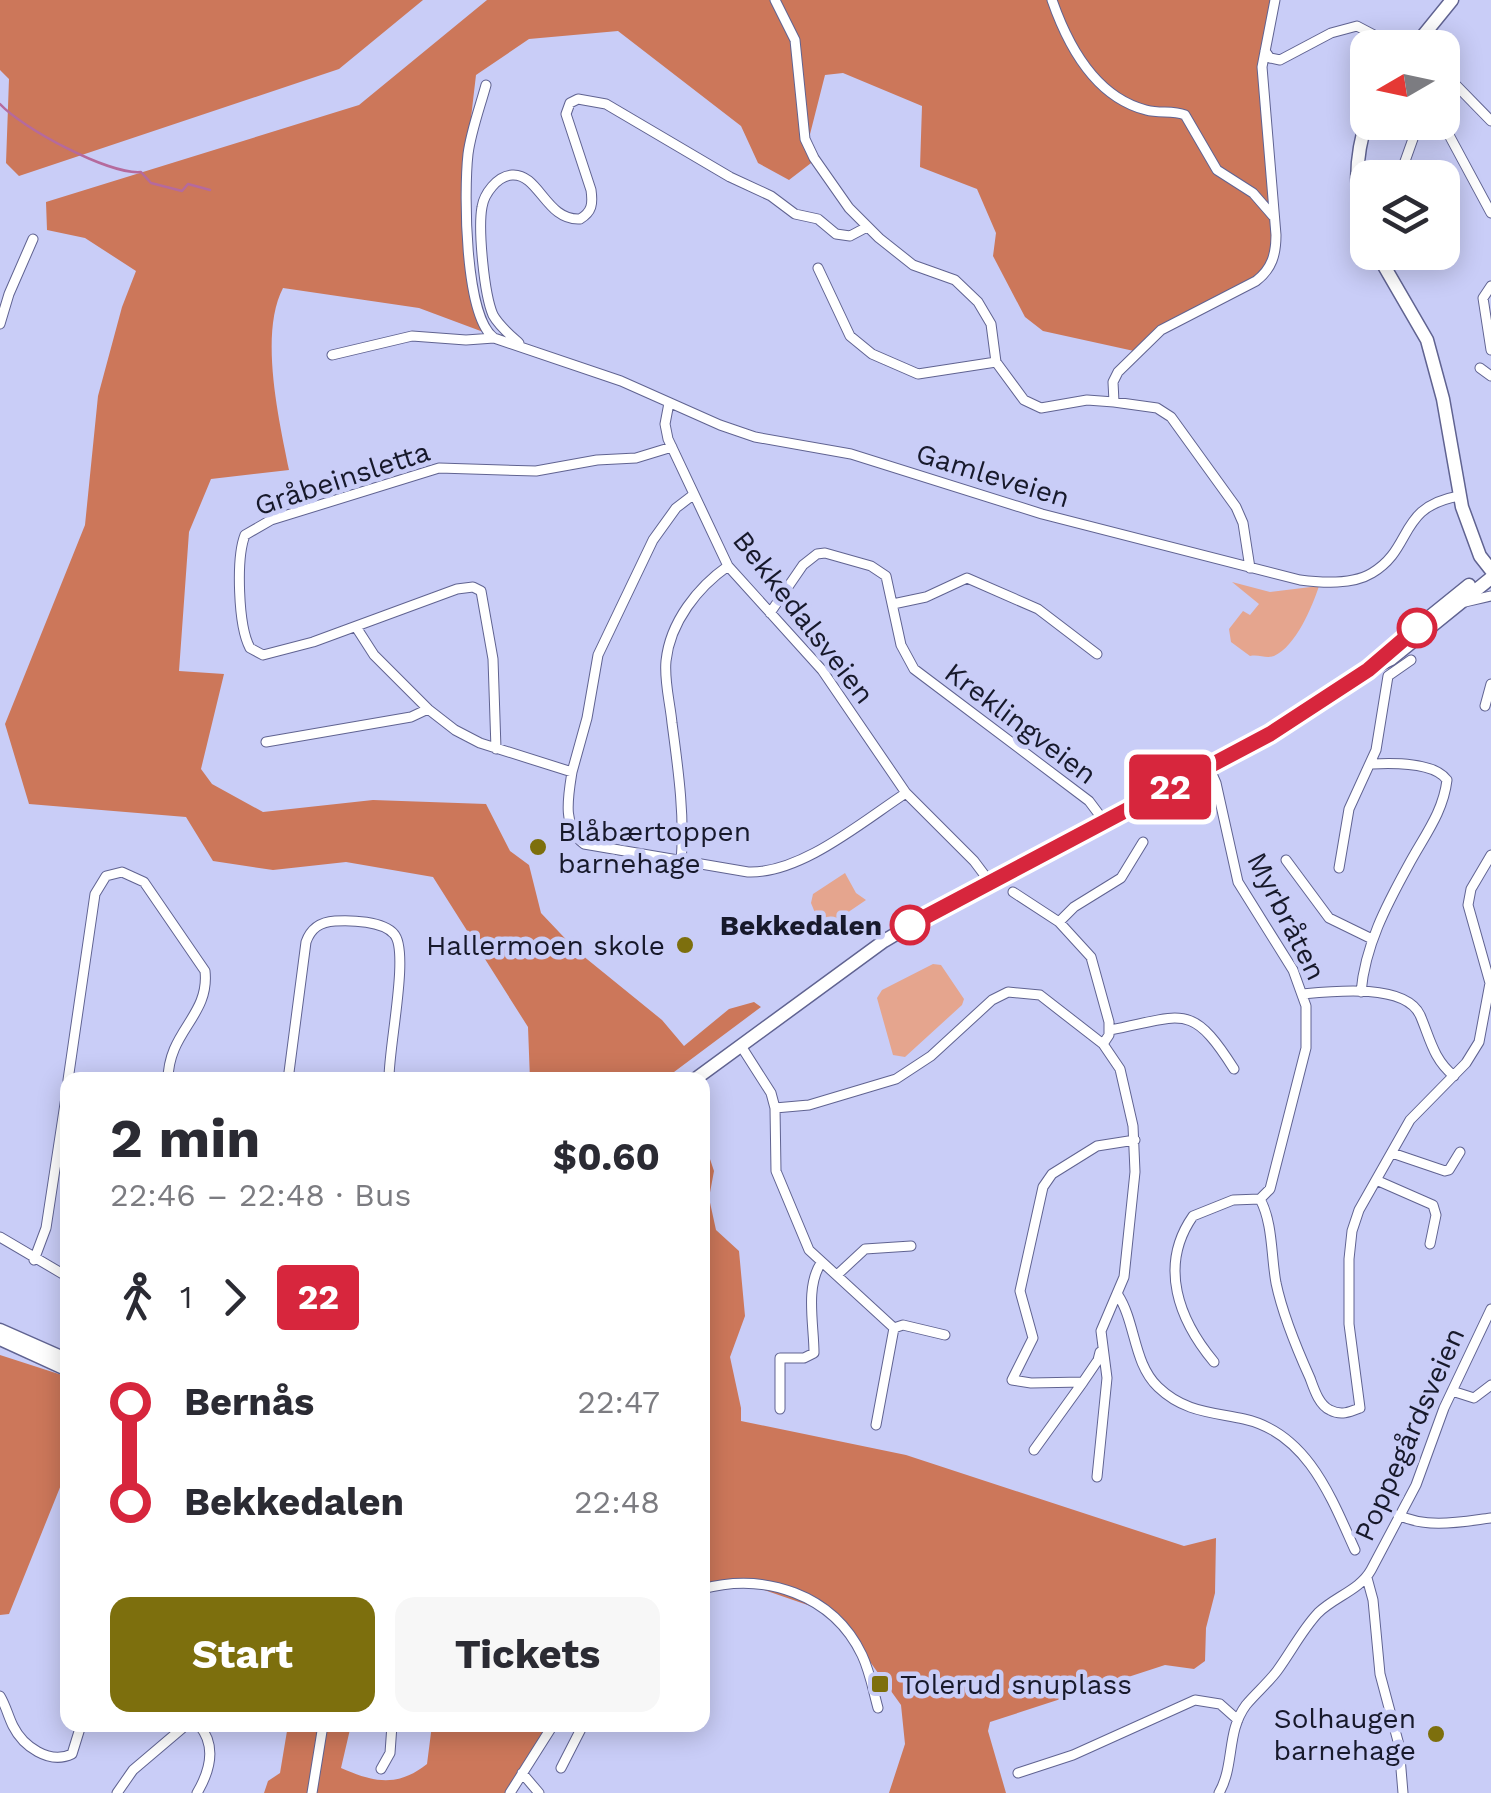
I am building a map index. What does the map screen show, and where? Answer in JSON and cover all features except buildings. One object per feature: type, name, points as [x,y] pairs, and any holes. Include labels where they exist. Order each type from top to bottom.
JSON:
[{"type":"main road","points":[[1432,30],[1452,0]]},
{"type":"main road","points":[[1386,270],[1427,340],[1443,399],[1459,496],[1478,551],[1490,571]]},
{"type":"main road","points":[[1474,534],[1491,552]]},
{"type":"main road","points":[[1368,670],[1391,660],[1462,603],[1490,571]]},
{"type":"main road","points":[[705,1072],[874,948],[989,880],[1296,718],[1368,670],[1490,571]]},
{"type":"main road","points":[[710,1073],[741,1046]]},
{"type":"main road","points":[[0,1330],[60,1356]]},
{"type":"main road","points":[[0,1340],[60,1366]]},
{"type":"street","points":[[775,0],[796,40],[806,144],[867,228],[913,265],[950,278],[978,302],[988,314],[996,362],[1032,406],[1049,408],[1087,400],[1164,412],[1196,448],[1239,513],[1250,568]]},
{"type":"street","points":[[1052,0],[1062,30],[1102,86],[1144,110],[1185,116],[1217,170],[1253,193],[1275,218]]},
{"type":"street","points":[[1114,402],[1113,382],[1118,372],[1161,330],[1247,286],[1266,272],[1276,250],[1263,80],[1264,49],[1275,15],[1275,0]]},
{"type":"street","points":[[1263,80],[1280,60],[1331,32],[1352,26],[1367,30]]},
{"type":"street","points":[[1264,49],[1270,58],[1280,60]]},
{"type":"street","points":[[486,85],[468,158],[469,270],[482,323],[494,338]]},
{"type":"street","points":[[1460,89],[1491,122]]},
{"type":"street","points":[[521,345],[498,323],[491,309],[482,206],[491,188],[506,176],[515,175],[531,183],[564,218],[580,220],[588,213],[592,190],[566,120],[567,109],[574,100],[588,99],[616,108],[771,196],[795,214],[818,219],[841,236],[867,228]]},
{"type":"street","points":[[1452,140],[1491,212]]},
{"type":"street","points":[[0,324],[8,294],[33,239]]},
{"type":"street","points":[[818,268],[850,336],[872,354],[918,374],[996,362]]},
{"type":"street","points":[[1491,286],[1483,298],[1491,350]]},
{"type":"street","name":"Gamleveien","points":[[332,356],[399,338],[494,338],[621,381],[755,437],[851,454],[1042,514],[1311,582],[1359,578],[1382,565],[1425,506],[1459,496]]},
{"type":"street","name":"Bekkedalsveien","points":[[669,403],[666,424],[672,446],[728,566],[833,684],[906,793],[989,880]]},
{"type":"street","name":"Gråbeinsletta","points":[[496,749],[493,660],[481,590],[457,589],[271,655],[256,653],[244,634],[240,566],[245,535],[271,520],[439,468],[536,471],[636,458],[672,446]]},
{"type":"street","points":[[693,495],[676,508],[653,540],[598,656],[572,772],[568,810],[572,830],[580,841],[680,862],[748,872],[776,870],[814,852],[906,793]]},
{"type":"street","name":"Kreklingveien","points":[[770,612],[809,558],[820,553],[878,568],[889,581],[901,645],[920,676],[1089,801],[1104,821]]},
{"type":"street","points":[[680,862],[682,828],[666,656],[695,595],[705,582],[728,566]]},
{"type":"street","points":[[893,604],[926,597],[967,578],[1038,610],[1097,654]]},
{"type":"street","points":[[1462,603],[1491,596]]},
{"type":"street","points":[[356,627],[367,646],[454,730],[496,749],[572,772]]},
{"type":"street","points":[[1339,868],[1348,809],[1372,764],[1380,736],[1388,676],[1411,660]]},
{"type":"street","points":[[1484,706],[1491,684]]},
{"type":"street","points":[[266,742],[411,717],[428,708]]},
{"type":"street","points":[[1361,992],[1364,961],[1372,938],[1408,865],[1442,809],[1447,780],[1439,772],[1403,764],[1372,764]]},
{"type":"street","name":"Myrbråten","points":[[1209,767],[1238,882],[1292,970],[1303,994],[1307,1018],[1306,1048],[1275,1178],[1260,1199]]},
{"type":"street","points":[[1059,922],[1074,907],[1121,878],[1143,842]]},
{"type":"street","points":[[1214,1362],[1191,1333],[1177,1298],[1176,1254],[1188,1223],[1199,1212],[1234,1200],[1260,1199],[1268,1216],[1271,1256],[1284,1314],[1316,1392],[1333,1412],[1360,1408],[1349,1324],[1348,1259],[1355,1219],[1410,1120],[1466,1064],[1478,1042],[1491,992],[1468,904],[1471,889],[1491,855]]},
{"type":"street","points":[[1286,860],[1330,918],[1372,938]]},
{"type":"street","points":[[69,1072],[95,894],[106,876],[116,872],[130,873],[144,882],[204,971],[201,1002],[172,1048],[169,1072]]},
{"type":"street","points":[[1013,892],[1059,922],[1092,960],[1110,1030],[1103,1044]]},
{"type":"street","points":[[289,1072],[306,942],[317,925],[332,921],[382,926],[399,941],[401,962],[390,1072]]},
{"type":"street","points":[[775,1108],[809,1104],[896,1079],[931,1056],[992,1000],[1008,992],[1040,995],[1103,1044],[1120,1069],[1135,1140],[1130,1236],[1118,1295],[1101,1331],[1107,1378],[1097,1478]]},
{"type":"street","points":[[1303,994],[1361,992],[1402,998],[1418,1010],[1436,1058],[1454,1076]]},
{"type":"street","points":[[1110,1030],[1165,1019],[1188,1019],[1204,1027],[1234,1069]]},
{"type":"street","points":[[741,1046],[766,1082],[775,1108],[778,1181],[809,1250],[894,1328]]},
{"type":"street","points":[[34,1260],[46,1228],[60,1135]]},
{"type":"street","points":[[1083,1382],[1032,1384],[1012,1380],[1033,1338],[1020,1291],[1043,1187],[1052,1174],[1096,1146],[1135,1140]]},
{"type":"street","points":[[1392,1154],[1445,1171],[1460,1152]]},
{"type":"street","points":[[1376,1180],[1433,1205],[1436,1215],[1430,1244]]},
{"type":"street","points":[[0,1238],[60,1273]]},
{"type":"street","points":[[837,1275],[865,1249],[911,1246]]},
{"type":"street","points":[[780,1409],[779,1360],[810,1357],[814,1353],[812,1296],[821,1263]]},
{"type":"street","points":[[1118,1295],[1154,1383],[1203,1414],[1259,1423],[1296,1447],[1325,1488],[1354,1550]]},
{"type":"street","name":"Poppegårdsveien","points":[[1367,1578],[1416,1485],[1452,1391],[1491,1309]]},
{"type":"street","points":[[894,1328],[903,1325],[945,1334]]},
{"type":"street","points":[[876,1425],[894,1328]]},
{"type":"street","points":[[1034,1450],[1098,1360],[1101,1347]]},
{"type":"street","points":[[1452,1391],[1474,1398],[1491,1385]]},
{"type":"street","points":[[1398,1515],[1447,1524],[1491,1518]]},
{"type":"street","points":[[1219,1793],[1227,1776],[1230,1743],[1238,1720],[1318,1613],[1367,1578],[1380,1674],[1399,1745],[1404,1793]]},
{"type":"street","points":[[710,1588],[737,1582],[764,1583],[812,1600],[855,1642],[867,1667],[878,1708]]},
{"type":"street","points":[[0,1696],[12,1724],[31,1746],[56,1758],[68,1757],[75,1751],[79,1732]]},
{"type":"street","points":[[1018,1773],[1074,1755],[1195,1700],[1220,1704],[1238,1720]]},
{"type":"street","points":[[0,1727],[12,1724]]},
{"type":"street","points":[[117,1793],[132,1770],[178,1732]]},
{"type":"street","points":[[196,1793],[211,1752],[204,1732]]},
{"type":"street","points":[[312,1793],[322,1732]]},
{"type":"street","points":[[381,1768],[390,1753],[392,1732]]},
{"type":"street","points":[[510,1793],[548,1732]]},
{"type":"street","points":[[561,1768],[579,1732]]},
{"type":"street","points":[[522,1773],[539,1793]]},
{"type":"shaded area","points":[[0,0],[423,0],[339,69],[19,176],[6,163],[9,79],[0,70]]},
{"type":"shaded area","points":[[487,0],[1276,0],[1262,77],[1276,225],[1269,269],[1134,351],[1043,331],[1025,317],[993,256],[996,233],[977,189],[920,167],[922,106],[843,73],[825,75],[807,146],[815,160],[789,180],[758,163],[741,126],[618,31],[529,39],[476,75],[466,170],[465,245],[475,310],[486,333],[419,308],[283,288],[272,329],[272,353],[276,403],[289,470],[211,479],[189,532],[179,671],[224,674],[201,769],[212,784],[263,812],[373,800],[486,804],[510,851],[529,865],[541,913],[577,951],[662,1020],[684,1046],[729,1009],[754,1002],[761,1007],[674,1072],[530,1072],[528,1027],[433,877],[346,862],[273,870],[213,861],[186,817],[29,804],[5,724],[85,525],[98,396],[136,271],[85,238],[47,230],[46,202],[359,105]]},
{"type":"shaded area","points":[[1232,582],[1270,592],[1319,586],[1296,635],[1282,651],[1268,657],[1250,656],[1231,642],[1229,629],[1243,611],[1250,615],[1259,604]]},
{"type":"shaded area","points":[[845,873],[856,893],[866,900],[822,930],[811,903],[813,894]]},
{"type":"shaded area","points":[[933,964],[941,965],[964,999],[962,1005],[905,1057],[893,1055],[877,998],[882,990]]},
{"type":"shaded area","points":[[710,1159],[714,1171],[710,1193]]},
{"type":"shaded area","points":[[710,1203],[716,1230],[739,1251],[745,1316],[730,1357],[741,1421],[906,1455],[1184,1546],[1216,1538],[1215,1593],[1206,1628],[1205,1661],[1194,1669],[1165,1665],[990,1722],[988,1731],[1006,1793],[889,1793],[905,1744],[901,1705],[848,1631],[825,1611],[744,1583],[710,1588]]},
{"type":"shaded area","points":[[0,1355],[60,1374],[60,1487],[9,1614],[0,1615]]},
{"type":"shaded area","points":[[287,1732],[349,1732],[341,1768],[364,1777],[395,1780],[427,1764],[431,1732],[552,1732],[513,1793],[264,1793],[268,1781],[280,1773]]},
{"type":"waterway","points":[[0,104],[27,125],[88,158],[141,172],[151,183],[182,191],[188,184],[210,190]]},
{"type":"bus line","name":"22","points":[[910,925],[1270,734],[1368,670],[1417,628]]},
{"type":"place","name":"Blåbærtoppen barnehage","points":[[538,847]]},
{"type":"place","name":"Bekkedalen","points":[[910,925]]},
{"type":"place","name":"Hallermoen skole","points":[[685,945]]},
{"type":"place","name":"Tolerud snuplass","points":[[880,1684]]},
{"type":"place","name":"Solhaugen barnehage","points":[[1436,1734]]}]
